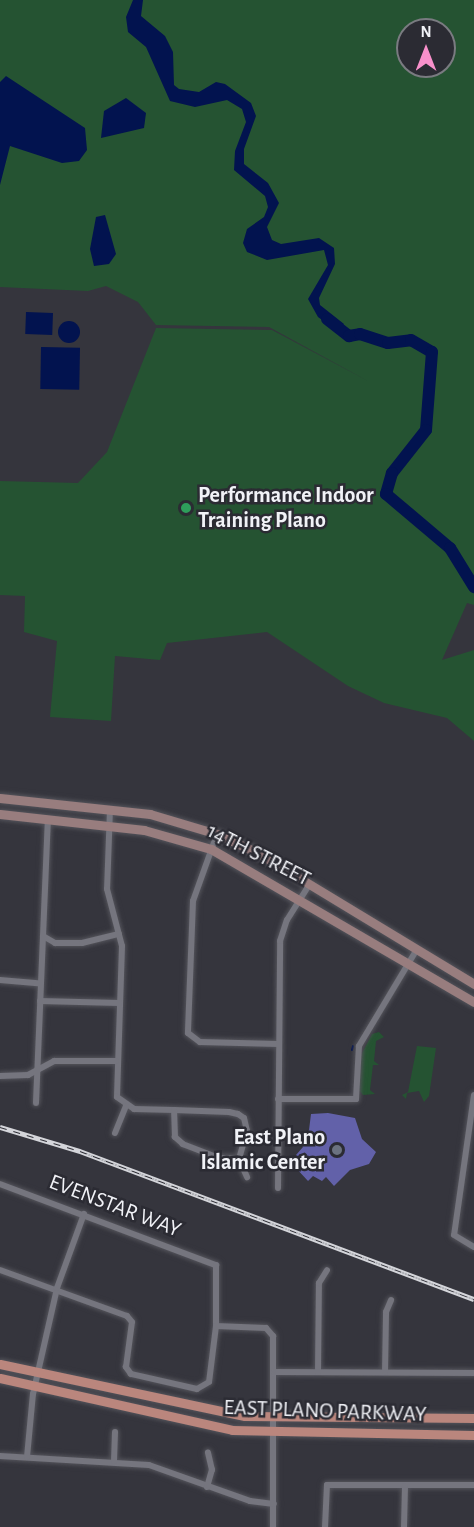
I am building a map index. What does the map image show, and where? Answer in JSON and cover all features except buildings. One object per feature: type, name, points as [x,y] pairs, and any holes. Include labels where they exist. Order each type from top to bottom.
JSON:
[{"type":"main road","name":"14TH STREET","points":[[0,798],[110,809],[162,817],[217,834],[309,885],[474,984]]},
{"type":"main road","name":"14TH STREET","points":[[0,814],[109,825],[160,833],[211,849],[301,897],[474,1002]]},
{"type":"main road","name":"EAST PLANO PARKWAY","points":[[0,1364],[211,1411],[275,1416],[474,1418]]},
{"type":"main road","name":"EAST PLANO PARKWAY","points":[[0,1378],[220,1428],[275,1432],[474,1435]]},
{"type":"street","points":[[110,809],[107,889],[119,934],[117,1097],[126,1107],[229,1112],[244,1118],[247,1131],[239,1159],[247,1177]]},
{"type":"street","points":[[36,1103],[40,1001],[38,982],[43,936],[48,819]]},
{"type":"street","points":[[217,834],[193,901],[188,1014],[192,1038],[278,1044]]},
{"type":"street","points":[[278,1188],[280,941],[309,885]]},
{"type":"street","points":[[43,936],[66,944],[119,934]]},
{"type":"street","points":[[278,1099],[356,1099],[359,1046],[407,962],[417,949]]},
{"type":"street","points":[[0,980],[38,982]]},
{"type":"street","points":[[40,1001],[119,1003]]},
{"type":"street","points":[[0,1076],[16,1078],[54,1061],[116,1060]]},
{"type":"street","points":[[474,1095],[454,1235],[474,1247]]},
{"type":"street","points":[[115,1133],[126,1107]]},
{"type":"street","points":[[174,1110],[176,1137],[183,1144],[219,1158],[239,1159]]},
{"type":"street","name":"EVENSTAR WAY","points":[[0,1184],[216,1265],[216,1326]]},
{"type":"street","points":[[27,1457],[34,1386],[57,1288],[84,1214]]},
{"type":"street","points":[[0,1270],[57,1288],[132,1322],[126,1367],[131,1374],[205,1388],[216,1326],[271,1330],[275,1416],[273,1527]]},
{"type":"street","points":[[318,1372],[319,1282],[327,1270]]},
{"type":"street","points":[[385,1372],[386,1312],[391,1300]]},
{"type":"street","points":[[273,1372],[474,1374]]},
{"type":"street","points":[[114,1461],[115,1432]]},
{"type":"street","points":[[207,1487],[213,1470],[208,1452]]},
{"type":"street","points":[[0,1456],[114,1461],[165,1468],[207,1487],[274,1504]]},
{"type":"street","points":[[325,1527],[327,1485],[474,1485]]},
{"type":"street","points":[[404,1527],[405,1486]]},
{"type":"green space","points":[[0,0],[474,0],[474,605],[467,603],[442,660],[474,650],[474,741],[447,718],[384,703],[348,686],[267,632],[167,643],[160,660],[115,656],[111,721],[50,717],[57,641],[24,632],[25,596],[0,595],[0,481],[78,483],[107,452],[156,328],[272,330],[368,381],[269,327],[156,325],[138,302],[106,286],[88,291],[0,287]]},
{"type":"green space","points":[[379,1032],[384,1037],[376,1041],[374,1061],[379,1065],[373,1065],[370,1090],[375,1094],[363,1095],[359,1090],[361,1055],[372,1034]]},
{"type":"green space","points":[[417,1046],[436,1048],[429,1096],[424,1102],[419,1091],[407,1093],[406,1099],[402,1095],[408,1092]]},
{"type":"shaded area","points":[[133,0],[143,0],[141,16],[165,36],[173,52],[174,85],[179,89],[199,92],[216,82],[225,84],[251,103],[256,116],[244,149],[244,164],[268,183],[279,203],[267,227],[272,240],[281,244],[319,238],[334,248],[335,264],[319,298],[320,305],[344,324],[337,331],[318,317],[308,299],[328,265],[324,250],[267,260],[247,252],[243,243],[247,229],[264,217],[268,207],[265,196],[234,170],[235,151],[246,122],[242,109],[227,100],[195,107],[170,101],[146,47],[128,32],[126,17]]},
{"type":"shaded area","points":[[6,76],[85,128],[87,150],[79,161],[62,163],[10,146],[0,185],[0,82]]},
{"type":"shaded area","points":[[126,98],[146,113],[144,128],[101,138],[104,111]]},
{"type":"shaded area","points":[[105,215],[116,254],[109,264],[94,266],[90,249],[96,217]]},
{"type":"shaded area","points":[[26,312],[53,313],[52,335],[25,334]]},
{"type":"shaded area","points":[[69,321],[77,324],[80,332],[77,340],[69,343],[61,340],[58,332],[61,324]]},
{"type":"shaded area","points":[[41,347],[80,348],[79,390],[40,389]]},
{"type":"waterway","points":[[327,319],[349,336],[360,334],[388,343],[411,340],[432,352],[426,430],[392,473],[386,494],[450,548],[474,587]]},
{"type":"waterway","points":[[352,1050],[353,1046]]},
{"type":"railway","points":[[0,1127],[80,1151],[474,1299]]},
{"type":"place","name":"Performance Indoor Training Plano","points":[[186,508]]},
{"type":"place","name":"East Plano Islamic Center","points":[[337,1150]]}]
